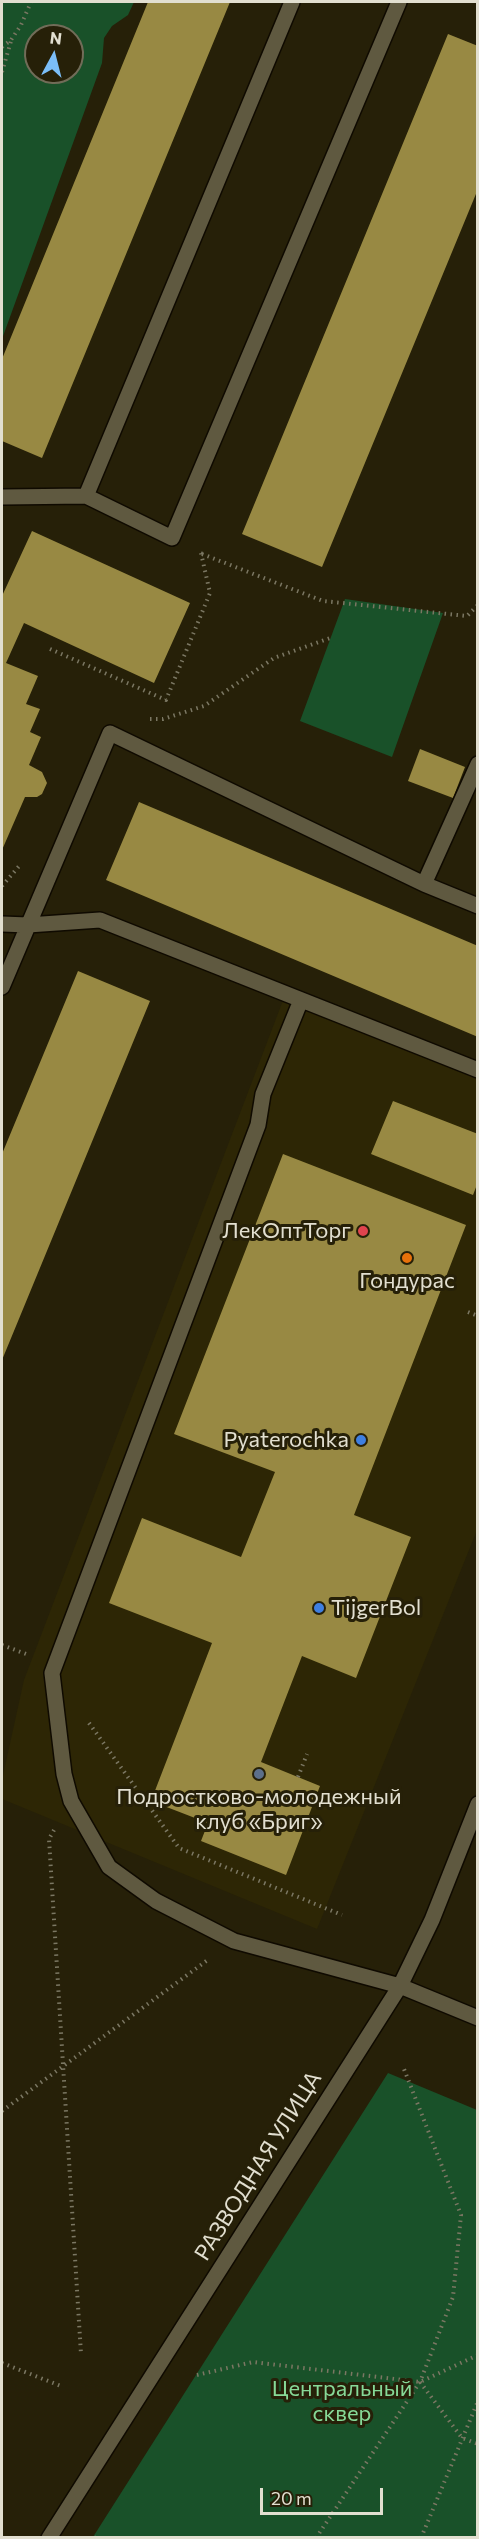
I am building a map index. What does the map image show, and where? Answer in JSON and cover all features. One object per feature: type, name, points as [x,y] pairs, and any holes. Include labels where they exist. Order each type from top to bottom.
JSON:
[{"type":"street","points":[[86,496],[292,2]]},
{"type":"street","points":[[2,497],[86,496],[172,538],[399,2]]},
{"type":"street","points":[[2,987],[110,733],[424,884],[477,906]]},
{"type":"street","points":[[424,884],[477,764]]},
{"type":"street","points":[[2,924],[28,925],[100,920],[477,1070]]},
{"type":"street","points":[[301,1000],[263,1094],[258,1125],[52,1673],[62,1763],[71,1801],[109,1867],[156,1901],[234,1941],[400,1986],[477,2018]]},
{"type":"street","name":"РАЗВОДНАЯ УЛИЦА","points":[[49,2538],[400,1986],[432,1920],[477,1804]]},
{"type":"path","points":[[2,72],[11,40],[21,25],[31,2]]},
{"type":"path","points":[[2,47],[11,40]]},
{"type":"path","points":[[172,538],[201,553],[323,602],[467,616],[477,605]]},
{"type":"path","points":[[50,649],[166,700],[210,593],[201,553]]},
{"type":"path","points":[[468,1312],[477,1316]]},
{"type":"path","points":[[2,1645],[29,1655],[52,1673]]},
{"type":"path","points":[[87,1722],[178,1848],[342,1914]]},
{"type":"path","points":[[298,1777],[307,1754]]},
{"type":"path","points":[[71,1801],[49,1839],[81,2354]]},
{"type":"path","points":[[2,2111],[234,1941]]},
{"type":"path","points":[[316,2538],[420,2382],[453,2296],[461,2215],[404,2069]]},
{"type":"path","points":[[197,2375],[253,2362],[420,2382],[477,2355]]},
{"type":"path","points":[[2,2363],[61,2386]]},
{"type":"path","points":[[420,2382],[462,2438],[477,2444]]},
{"type":"path","points":[[421,2538],[477,2401]]},
{"type":"shaded area","points":[[287,990],[477,1067],[477,1530],[317,1929],[2,1799],[2,1780],[24,1680]]},
{"type":"green space","points":[[2,2],[134,2],[128,15],[112,26],[104,38],[102,63],[2,339]]},
{"type":"green space","points":[[345,599],[443,613],[392,757],[300,721]]},
{"type":"green space","name":"Центральный сквер","points":[[388,2073],[477,2110],[477,2537],[93,2537]]},
{"type":"building","points":[[148,2],[230,2],[42,458],[2,441],[2,359]]},
{"type":"building","points":[[448,34],[478,46],[478,189],[322,567],[242,534]]},
{"type":"building","points":[[32,531],[190,603],[154,683],[24,623],[6,663],[38,676],[26,704],[40,709],[30,732],[41,737],[29,765],[42,772],[47,783],[42,794],[37,797],[25,797],[2,850],[2,596]]},
{"type":"building","points":[[420,749],[465,767],[453,798],[408,781]]},
{"type":"building","points":[[139,802],[478,946],[478,1037],[106,880]]},
{"type":"building","points":[[78,971],[150,1001],[2,1360],[2,1154]]},
{"type":"building","points":[[393,1101],[478,1134],[478,1182],[473,1195],[371,1154]]},
{"type":"building","points":[[283,1154],[466,1225],[354,1515],[411,1537],[356,1678],[302,1656],[261,1762],[320,1786],[286,1875],[201,1841],[208,1823],[151,1801],[212,1643],[109,1603],[142,1518],[241,1557],[275,1472],[174,1434]]},
{"type":"place","name":"ЛекОптТорг","points":[[363,1231]]},
{"type":"place","name":"Гондурас","points":[[407,1258]]},
{"type":"place","name":"Pyaterochka","points":[[361,1440]]},
{"type":"place","name":"TijgerBol","points":[[319,1608]]},
{"type":"place","name":"Подростково-молодежный клуб «Бриг»","points":[[259,1774]]}]
